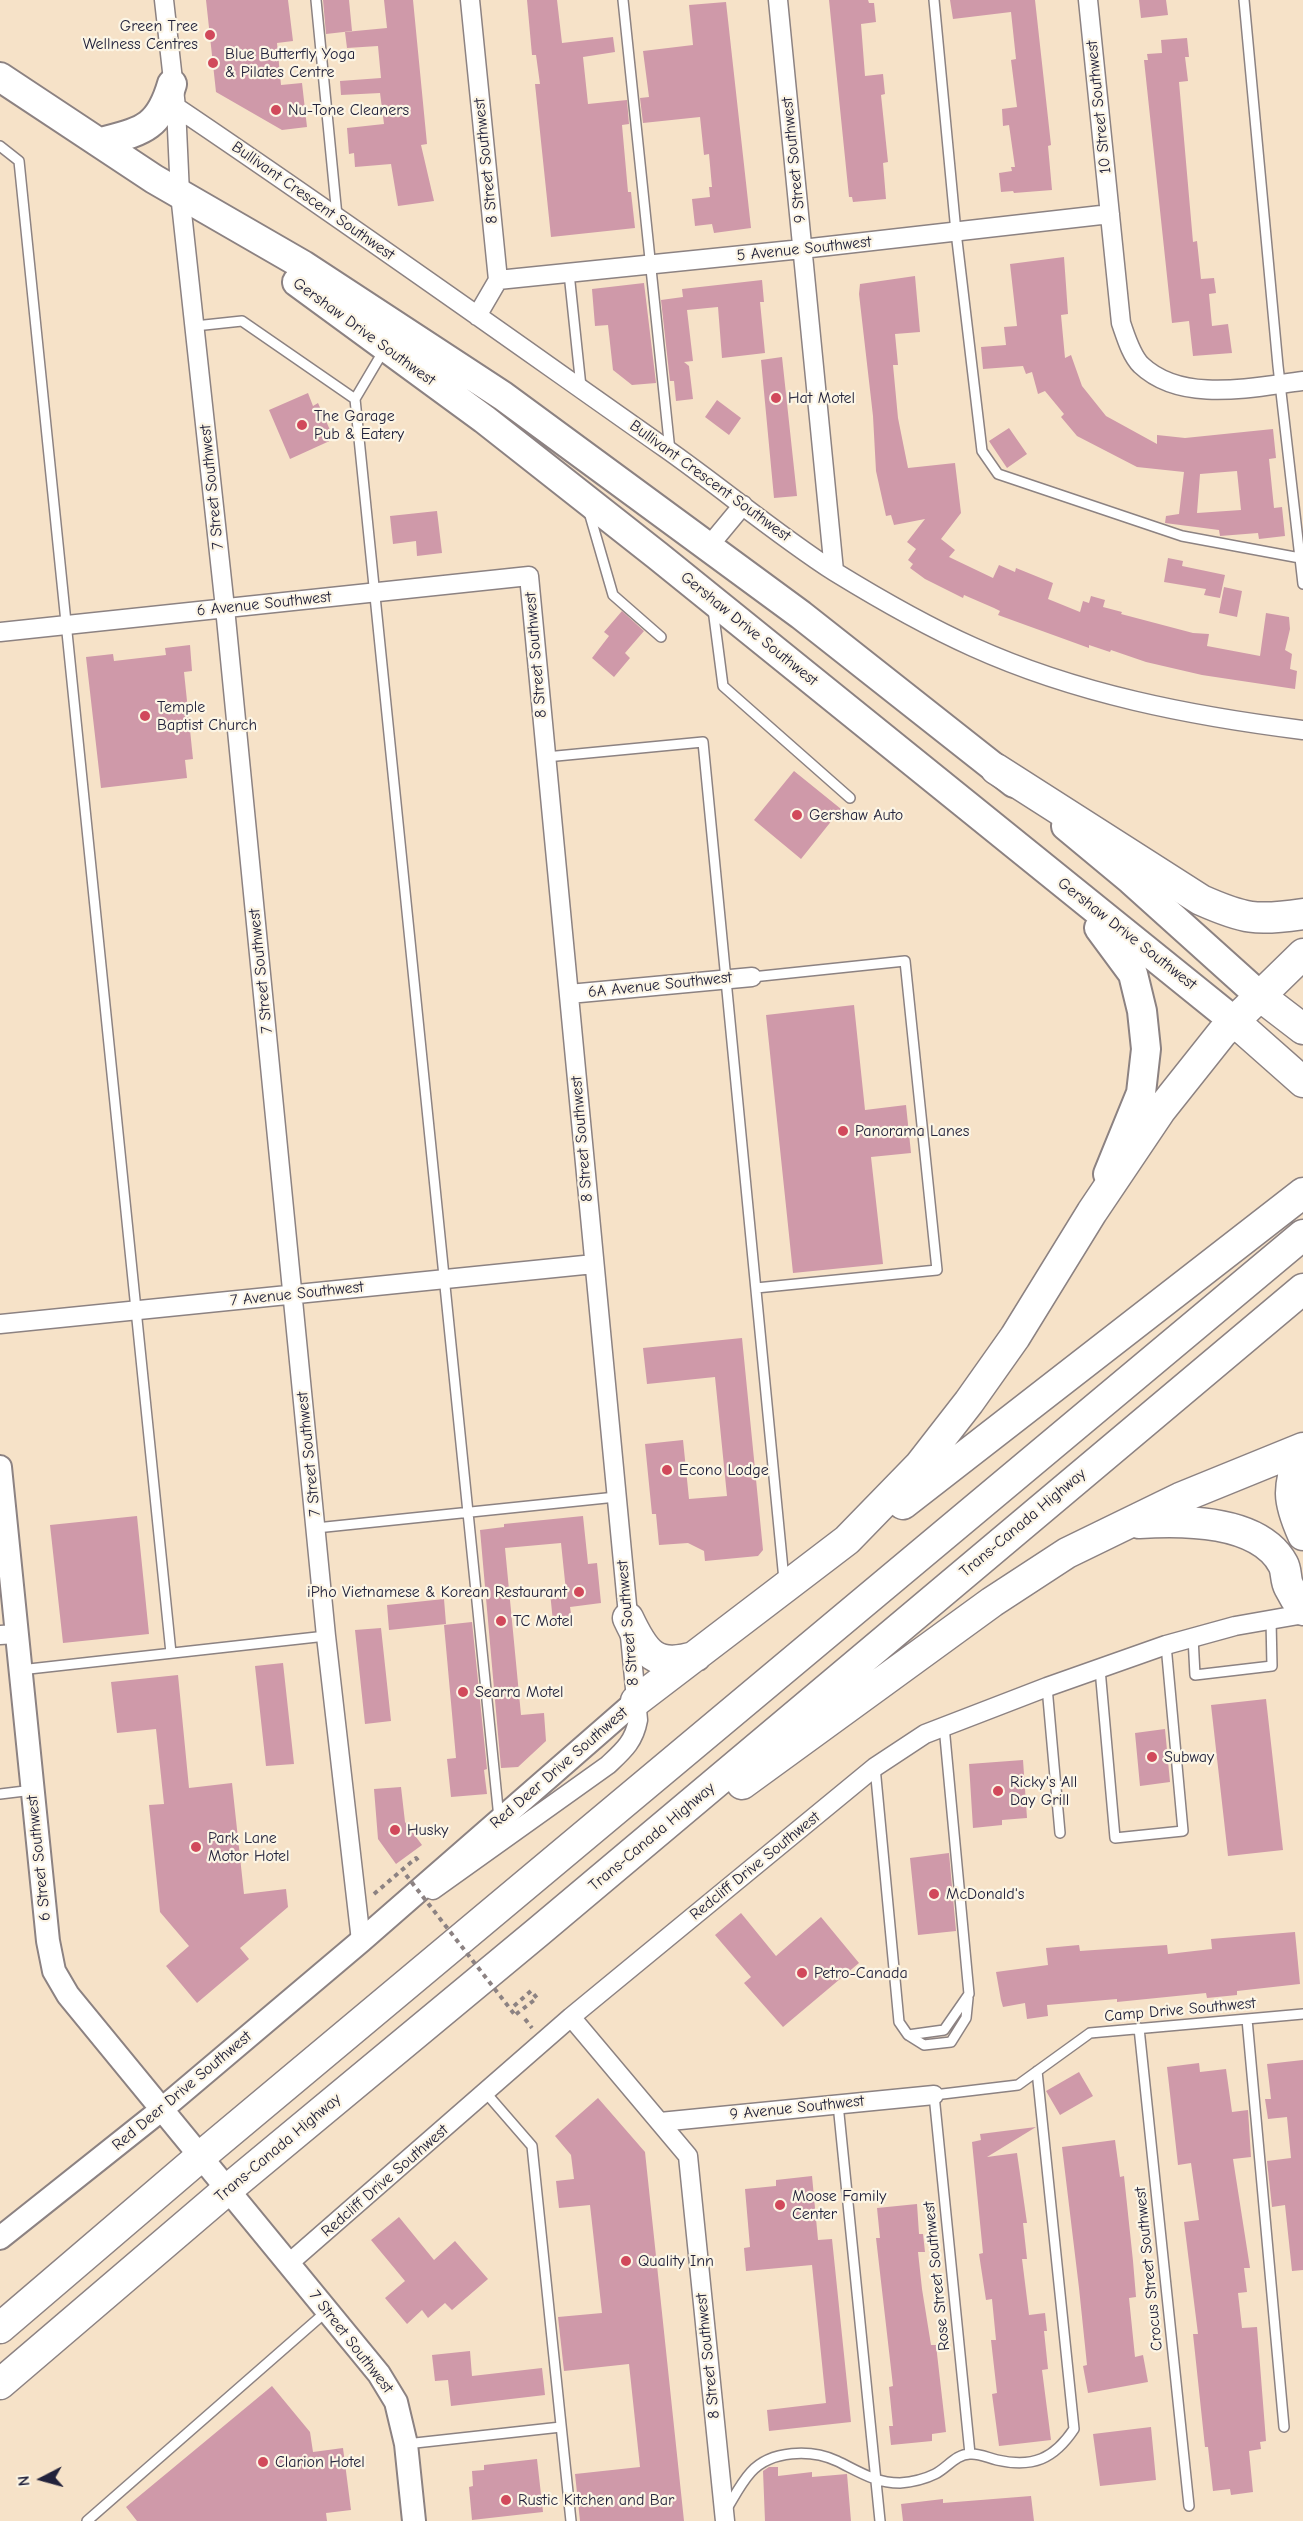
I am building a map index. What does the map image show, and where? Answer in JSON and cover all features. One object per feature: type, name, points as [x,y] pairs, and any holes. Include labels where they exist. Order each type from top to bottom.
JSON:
[{"type":"highway","points":[[996,769],[1201,900],[1236,916],[1269,919],[1303,914]]},
{"type":"highway","points":[[636,1701],[847,1540],[920,1465],[969,1402],[1015,1337],[1092,1212],[1160,1111],[1197,1062],[1234,1021],[1303,954]]},
{"type":"highway","name":"Gershaw Drive Southwest","points":[[1260,996],[1303,1029]]},
{"type":"highway","name":"Gershaw Drive Southwest","points":[[1234,1021],[1303,1082]]},
{"type":"highway","points":[[847,1540],[878,1524],[1303,1193]]},
{"type":"highway","points":[[0,2328],[200,2157],[1303,1235]]},
{"type":"highway","name":"Trans-Canada Highway","points":[[0,2384],[227,2190],[538,1932],[1303,1289]]},
{"type":"highway","points":[[538,1932],[992,1602],[1067,1553],[1121,1525],[1301,1449]]},
{"type":"highway","points":[[1301,1449],[1290,1486],[1291,1508],[1303,1535]]},
{"type":"highway","points":[[1121,1525],[1170,1521],[1202,1522],[1250,1536],[1270,1550],[1284,1565],[1288,1585],[1303,1612]]},
{"type":"highway","points":[[628,1618],[638,1639],[653,1656],[672,1662],[696,1656]]},
{"type":"main road","name":"Gershaw Drive Southwest","points":[[0,77],[180,194],[303,265],[503,396],[709,546],[801,615],[996,769],[1131,880],[1260,996]]},
{"type":"main road","points":[[101,142],[143,130],[174,95]]},
{"type":"main road","name":"Gershaw Drive Southwest","points":[[180,194],[484,419],[712,599],[992,828],[1234,1021]]},
{"type":"main road","points":[[992,828],[1098,927],[1122,956],[1133,974],[1137,989],[1146,1050],[1141,1093],[1092,1212]]},
{"type":"street","name":"7 Street Southwest","points":[[164,0],[174,95],[180,194],[225,608],[326,1636],[361,1941]]},
{"type":"street","name":"8 Street Southwest","points":[[470,0],[498,280]]},
{"type":"street","name":"9 Street Southwest","points":[[778,0],[834,571]]},
{"type":"street","name":"10 Street Southwest","points":[[1088,0],[1121,323],[1140,364],[1159,378],[1197,389],[1303,381]]},
{"type":"street","name":"Bullivant Crescent Southwest","points":[[174,95],[337,216],[670,451],[834,571],[973,647],[1046,675],[1181,712],[1303,730]]},
{"type":"street","name":"5 Avenue Southwest","points":[[498,280],[1110,214]]},
{"type":"street","points":[[477,316],[498,280]]},
{"type":"street","points":[[709,546],[743,505]]},
{"type":"street","name":"8 Street Southwest","points":[[529,576],[636,1701]]},
{"type":"street","name":"6 Avenue Southwest","points":[[0,632],[529,576]]},
{"type":"street","name":"6A Avenue Southwest","points":[[569,994],[752,976]]},
{"type":"street","name":"7 Avenue Southwest","points":[[0,1324],[594,1264]]},
{"type":"street","name":"6 Street Southwest","points":[[0,1467],[8,1634],[20,1670],[48,1941],[54,1971],[68,1995],[227,2190]]},
{"type":"street","name":"Redcliff Drive Southwest","points":[[288,2264],[571,2017],[875,1767],[925,1734],[944,1725],[1166,1645],[1235,1626],[1303,1612]]},
{"type":"street","name":"Red Deer Drive Southwest","points":[[0,2238],[161,2110],[361,1941],[636,1701]]},
{"type":"street","name":"Red Deer Drive Southwest","points":[[361,1941],[615,1759],[628,1747],[635,1734],[638,1720],[636,1701]]},
{"type":"street","name":"8 Street Southwest","points":[[571,2017],[688,2156],[725,2516]]},
{"type":"street","name":"9 Avenue Southwest","points":[[660,2122],[934,2095]]},
{"type":"street","name":"7 Street Southwest","points":[[227,2190],[379,2374],[396,2402],[406,2444],[414,2521]]},
{"type":"lane","points":[[316,0],[337,216]]},
{"type":"lane","points":[[623,0],[670,451]]},
{"type":"lane","points":[[934,0],[956,232],[982,451],[998,474],[1182,536],[1300,558]]},
{"type":"lane","points":[[1244,0],[1280,384],[1303,584]]},
{"type":"lane","points":[[0,146],[20,162],[171,1653]]},
{"type":"lane","points":[[569,273],[581,389]]},
{"type":"lane","points":[[195,326],[242,321],[355,399]]},
{"type":"lane","points":[[386,348],[355,399],[499,1820]]},
{"type":"lane","points":[[585,500],[613,596],[661,637]]},
{"type":"lane","points":[[712,599],[723,686],[850,798]]},
{"type":"lane","points":[[546,758],[703,742],[785,1589]]},
{"type":"lane","points":[[752,976],[906,961],[937,1270],[756,1288]]},
{"type":"lane","points":[[316,1528],[616,1497]]},
{"type":"lane","points":[[1194,1637],[1196,1675],[1272,1666],[1271,1620]]},
{"type":"lane","points":[[20,1670],[326,1636]]},
{"type":"lane","points":[[1100,1669],[1115,1838],[1183,1831],[1166,1645]]},
{"type":"lane","points":[[1047,1687],[1060,1833]]},
{"type":"lane","points":[[875,1767],[899,2022],[908,2035],[924,2045],[951,2042],[966,2018],[969,1994],[944,1725]]},
{"type":"lane","points":[[0,1794],[33,1790]]},
{"type":"lane","name":"Camp Drive Southwest","points":[[934,2095],[1018,2085],[1090,2033],[1303,2014]]},
{"type":"lane","points":[[1247,2019],[1284,2427]]},
{"type":"lane","name":"Crocus Street Southwest","points":[[1139,2028],[1190,2506]]},
{"type":"lane","points":[[725,2516],[751,2472],[764,2462],[776,2457],[808,2453],[822,2456],[876,2480],[899,2483],[917,2481],[935,2474],[960,2456],[970,2454],[1017,2463],[1036,2461],[1052,2455],[1074,2428],[1037,2071]]},
{"type":"lane","points":[[486,2093],[532,2146],[571,2521]]},
{"type":"lane","name":"Rose Street Southwest","points":[[934,2095],[970,2454]]},
{"type":"lane","points":[[838,2104],[880,2521]]},
{"type":"lane","points":[[87,2521],[327,2311]]},
{"type":"lane","points":[[406,2444],[561,2427]]},
{"type":"path","points":[[395,1875],[416,1858]]},
{"type":"path","points":[[406,1875],[515,2015],[537,1998],[531,1991],[514,2006]]},
{"type":"building","points":[[206,0],[288,0],[293,41],[277,43],[281,85],[302,83],[307,127],[282,130],[216,92]]},
{"type":"building","points":[[323,0],[349,0],[352,31],[326,34]]},
{"type":"building","points":[[384,0],[413,0],[427,144],[421,145],[434,201],[398,206],[391,164],[355,167],[354,153],[349,154],[347,128],[384,124],[380,93],[341,95],[340,81],[381,78],[378,46],[347,48],[345,32],[387,28]]},
{"type":"building","points":[[527,0],[557,0],[562,43],[613,37],[615,52],[583,57],[588,104],[627,100],[629,124],[622,125],[628,192],[631,192],[635,228],[551,237],[535,84],[540,84],[536,55],[532,55]]},
{"type":"building","points":[[829,0],[868,0],[869,3],[874,3],[876,22],[861,24],[865,76],[883,74],[885,94],[881,95],[888,162],[883,163],[886,199],[853,202],[852,197],[849,197]]},
{"type":"building","points":[[950,0],[1035,0],[1051,145],[1048,146],[1052,190],[1001,192],[999,173],[1012,171],[1011,167],[1015,167],[1009,125],[1003,126],[1002,109],[1017,107],[1011,60],[1016,59],[1011,12],[953,19]]},
{"type":"building","points":[[1139,0],[1166,0],[1168,15],[1141,18]]},
{"type":"building","points":[[726,2],[751,228],[714,233],[712,224],[695,226],[692,199],[710,197],[709,187],[712,187],[709,154],[704,155],[700,117],[643,123],[640,98],[649,97],[643,51],[693,45],[689,5]]},
{"type":"building","points":[[1187,38],[1189,57],[1185,57],[1188,81],[1179,82],[1193,242],[1197,241],[1201,279],[1214,278],[1216,293],[1209,294],[1212,326],[1228,324],[1232,353],[1193,356],[1189,321],[1172,323],[1144,60],[1148,60],[1147,54],[1162,53],[1161,40]]},
{"type":"building","points":[[1064,257],[1068,314],[1061,315],[1065,358],[1071,355],[1082,386],[1106,416],[1157,444],[1157,435],[1185,438],[1273,429],[1276,458],[1269,459],[1274,508],[1282,507],[1285,536],[1259,539],[1258,533],[1220,536],[1219,530],[1165,523],[1166,516],[1179,514],[1184,472],[1137,467],[1077,436],[1061,417],[1064,414],[1045,391],[1038,394],[1032,372],[1026,374],[1023,366],[983,369],[981,347],[1006,345],[1004,327],[1017,326],[1010,264]],"holes":[[[1237,471],[1241,510],[1197,513],[1200,474]]]},
{"type":"building","points":[[915,276],[920,332],[895,334],[898,365],[893,365],[898,418],[908,468],[955,463],[961,513],[941,539],[955,550],[949,557],[993,578],[999,565],[1015,572],[1016,568],[1053,583],[1048,599],[1080,612],[1083,601],[1089,603],[1091,596],[1105,600],[1103,607],[1122,612],[1121,614],[1193,633],[1209,634],[1207,646],[1260,656],[1266,613],[1289,617],[1290,629],[1285,650],[1292,654],[1290,669],[1297,671],[1295,689],[1202,675],[1146,662],[1111,650],[1110,652],[1089,645],[1089,648],[998,615],[1000,611],[964,595],[963,598],[925,579],[910,568],[913,564],[908,560],[916,549],[907,542],[925,519],[894,525],[891,515],[886,516],[876,471],[873,416],[859,294],[860,284]]},
{"type":"building","points":[[762,280],[764,302],[760,302],[765,353],[722,358],[718,307],[687,310],[693,361],[684,362],[689,366],[693,399],[676,401],[674,381],[670,381],[661,300],[683,297],[682,289]]},
{"type":"building","points":[[644,283],[656,383],[632,385],[613,370],[608,325],[595,326],[592,289]]},
{"type":"building","name":"Hat Motel","points":[[782,357],[797,496],[774,498],[761,360]]},
{"type":"building","name":"The Garage Pub & Eatery","points":[[308,393],[313,406],[318,403],[334,439],[290,459],[269,410]]},
{"type":"building","name":"Hat Motel","points":[[717,400],[741,418],[729,435],[705,417]]},
{"type":"building","points":[[1009,428],[1027,454],[1007,468],[989,441]]},
{"type":"building","points":[[437,511],[442,553],[417,556],[416,541],[393,544],[390,516]]},
{"type":"building","points":[[1168,558],[1183,561],[1182,566],[1225,575],[1220,598],[1204,595],[1206,589],[1164,582]]},
{"type":"building","points":[[1224,587],[1242,591],[1237,617],[1219,613]]},
{"type":"building","points":[[622,611],[644,631],[625,653],[630,658],[614,677],[592,658],[609,636],[604,632]]},
{"type":"building","name":"Temple Baptist Church","points":[[190,645],[192,671],[184,672],[193,759],[185,760],[187,778],[101,788],[86,657],[113,654],[114,661],[166,655],[165,648]]},
{"type":"building","name":"Gershaw Auto","points":[[794,771],[841,809],[801,859],[754,820]]},
{"type":"building","name":"Panorama Lanes","points":[[854,1005],[865,1110],[906,1105],[911,1153],[871,1157],[883,1264],[793,1273],[766,1015]]},
{"type":"building","name":"Econo Lodge","points":[[742,1338],[763,1550],[758,1556],[705,1561],[704,1551],[688,1543],[659,1545],[656,1514],[652,1514],[645,1444],[683,1440],[689,1499],[727,1496],[715,1377],[647,1384],[643,1348]]},
{"type":"building","points":[[137,1516],[149,1634],[63,1643],[50,1525]]},
{"type":"building","points":[[583,1516],[588,1564],[597,1563],[601,1603],[570,1607],[572,1620],[553,1622],[550,1592],[566,1591],[561,1543],[505,1548],[521,1715],[544,1713],[546,1741],[518,1767],[501,1768],[480,1530],[504,1527],[504,1524]]},
{"type":"building","points":[[444,1599],[446,1624],[389,1630],[387,1605]]},
{"type":"building","name":"Searra Motel","points":[[472,1622],[487,1769],[484,1770],[487,1794],[451,1797],[447,1759],[456,1758],[444,1625]]},
{"type":"building","points":[[381,1628],[391,1721],[365,1724],[355,1630]]},
{"type":"building","points":[[283,1663],[294,1764],[266,1766],[255,1666]]},
{"type":"building","name":"Park Lane Motor Hotel","points":[[178,1675],[189,1788],[232,1783],[244,1894],[286,1889],[288,1907],[240,1948],[249,1959],[197,2003],[166,1966],[189,1946],[160,1912],[149,1805],[164,1804],[156,1729],[117,1733],[111,1682]]},
{"type":"building","points":[[1266,1699],[1283,1850],[1228,1856],[1211,1705]]},
{"type":"building","name":"Subway","points":[[1165,1729],[1170,1782],[1140,1786],[1135,1733]]},
{"type":"building","name":"Ricky's All Day Grill","points":[[1023,1760],[1027,1818],[1002,1820],[1002,1825],[973,1828],[969,1764]]},
{"type":"building","name":"Husky","points":[[401,1787],[405,1822],[422,1845],[396,1864],[378,1839],[374,1789]]},
{"type":"building","name":"McDonald's","points":[[949,1853],[956,1931],[918,1935],[910,1858]]},
{"type":"building","name":"Petro-Canada","points":[[741,1913],[776,1956],[821,1917],[859,1963],[783,2027],[744,1983],[751,1977],[715,1935]]},
{"type":"building","points":[[1295,1932],[1300,1984],[1237,1991],[1237,1995],[1207,1998],[1206,1993],[1117,2002],[1117,1999],[1047,2005],[1048,2016],[1027,2019],[1025,2003],[1003,2007],[1001,2000],[996,1972],[1048,1965],[1046,1948],[1079,1945],[1080,1951],[1167,1945],[1168,1954],[1212,1949],[1211,1939]]},
{"type":"building","points":[[1303,2060],[1303,2270],[1292,2271],[1285,2205],[1272,2207],[1267,2161],[1291,2158],[1287,2117],[1268,2119],[1265,2099],[1271,2099],[1267,2064]]},
{"type":"building","points":[[1199,2063],[1200,2072],[1226,2069],[1232,2112],[1248,2110],[1251,2157],[1233,2159],[1250,2268],[1244,2268],[1247,2292],[1238,2293],[1242,2328],[1257,2327],[1266,2441],[1260,2442],[1261,2449],[1249,2451],[1253,2492],[1231,2495],[1230,2489],[1213,2491],[1208,2447],[1205,2447],[1193,2334],[1198,2334],[1184,2222],[1199,2220],[1191,2163],[1178,2165],[1167,2067]]},
{"type":"building","points":[[1079,2072],[1093,2096],[1060,2115],[1046,2091]]},
{"type":"building","name":"Quality Inn","points":[[598,2098],[645,2152],[684,2521],[580,2521],[575,2474],[640,2467],[629,2364],[564,2371],[558,2317],[602,2313],[590,2205],[559,2208],[556,2181],[574,2179],[571,2155],[555,2136]]},
{"type":"building","points":[[1036,2127],[987,2157],[1017,2153],[1027,2223],[1023,2223],[1027,2259],[1022,2259],[1029,2315],[1045,2313],[1047,2331],[1044,2331],[1048,2369],[1042,2370],[1051,2440],[999,2446],[992,2394],[997,2393],[991,2340],[996,2340],[992,2299],[986,2300],[979,2254],[983,2253],[972,2142],[981,2140],[980,2134]]},
{"type":"building","points":[[1115,2140],[1120,2177],[1124,2176],[1133,2261],[1136,2297],[1129,2298],[1135,2357],[1143,2355],[1148,2382],[1088,2393],[1083,2366],[1087,2365],[1062,2147]]},
{"type":"building","points":[[812,2176],[818,2240],[832,2239],[851,2422],[769,2431],[767,2410],[826,2403],[812,2265],[746,2271],[744,2248],[750,2247],[745,2189],[776,2186],[776,2180]]},
{"type":"building","points":[[917,2204],[919,2234],[923,2234],[925,2252],[918,2252],[922,2289],[931,2345],[936,2345],[946,2432],[932,2434],[932,2441],[891,2445],[889,2426],[893,2426],[889,2387],[893,2386],[876,2238],[880,2238],[877,2208]]},
{"type":"building","points":[[399,2217],[434,2260],[455,2241],[488,2279],[452,2310],[445,2303],[428,2318],[422,2310],[407,2324],[385,2298],[405,2281],[371,2240]]},
{"type":"building","points":[[470,2351],[472,2376],[542,2368],[545,2395],[451,2406],[448,2380],[435,2381],[432,2355]]},
{"type":"building","name":"Clarion Hotel","points":[[272,2386],[310,2432],[313,2452],[343,2448],[351,2510],[326,2513],[327,2521],[137,2521],[126,2507]]},
{"type":"building","points":[[1151,2427],[1156,2480],[1100,2486],[1093,2434]]},
{"type":"building","name":"Rustic Kitchen and Bar","points":[[537,2459],[543,2512],[472,2520],[469,2487],[473,2486],[472,2471],[484,2470],[484,2465]]},
{"type":"building","points":[[769,2467],[778,2467],[778,2476],[812,2472],[812,2477],[847,2474],[851,2521],[765,2521],[763,2471]]},
{"type":"building","points":[[1031,2496],[1034,2521],[903,2521],[901,2504],[943,2499],[943,2503]]},
{"type":"place","name":"Green Tree Wellness Centres","points":[[210,35]]},
{"type":"place","name":"Blue Butterfly Yoga & Pilates Centre","points":[[213,63]]},
{"type":"place","name":"Nu-Tone Cleaners","points":[[276,110]]},
{"type":"place","name":"Hat Motel","points":[[776,398]]},
{"type":"place","name":"The Garage Pub & Eatery","points":[[302,425]]},
{"type":"place","name":"Temple Baptist Church","points":[[145,716]]},
{"type":"place","name":"Gershaw Auto","points":[[797,815]]},
{"type":"place","name":"Panorama Lanes","points":[[843,1131]]},
{"type":"place","name":"Econo Lodge","points":[[667,1470]]},
{"type":"place","name":"iPho Vietnamese & Korean Restaurant","points":[[579,1592]]},
{"type":"place","name":"TC Motel","points":[[501,1621]]},
{"type":"place","name":"Searra Motel","points":[[463,1692]]},
{"type":"place","name":"Subway","points":[[1152,1757]]},
{"type":"place","name":"Ricky's All Day Grill","points":[[998,1791]]},
{"type":"place","name":"Husky","points":[[395,1830]]},
{"type":"place","name":"Park Lane Motor Hotel","points":[[196,1847]]},
{"type":"place","name":"McDonald's","points":[[934,1894]]},
{"type":"place","name":"Petro-Canada","points":[[802,1973]]},
{"type":"place","name":"Moose Family Center","points":[[780,2205]]},
{"type":"place","name":"Quality Inn","points":[[626,2261]]},
{"type":"place","name":"Clarion Hotel","points":[[263,2462]]},
{"type":"place","name":"Rustic Kitchen and Bar","points":[[506,2500]]}]
